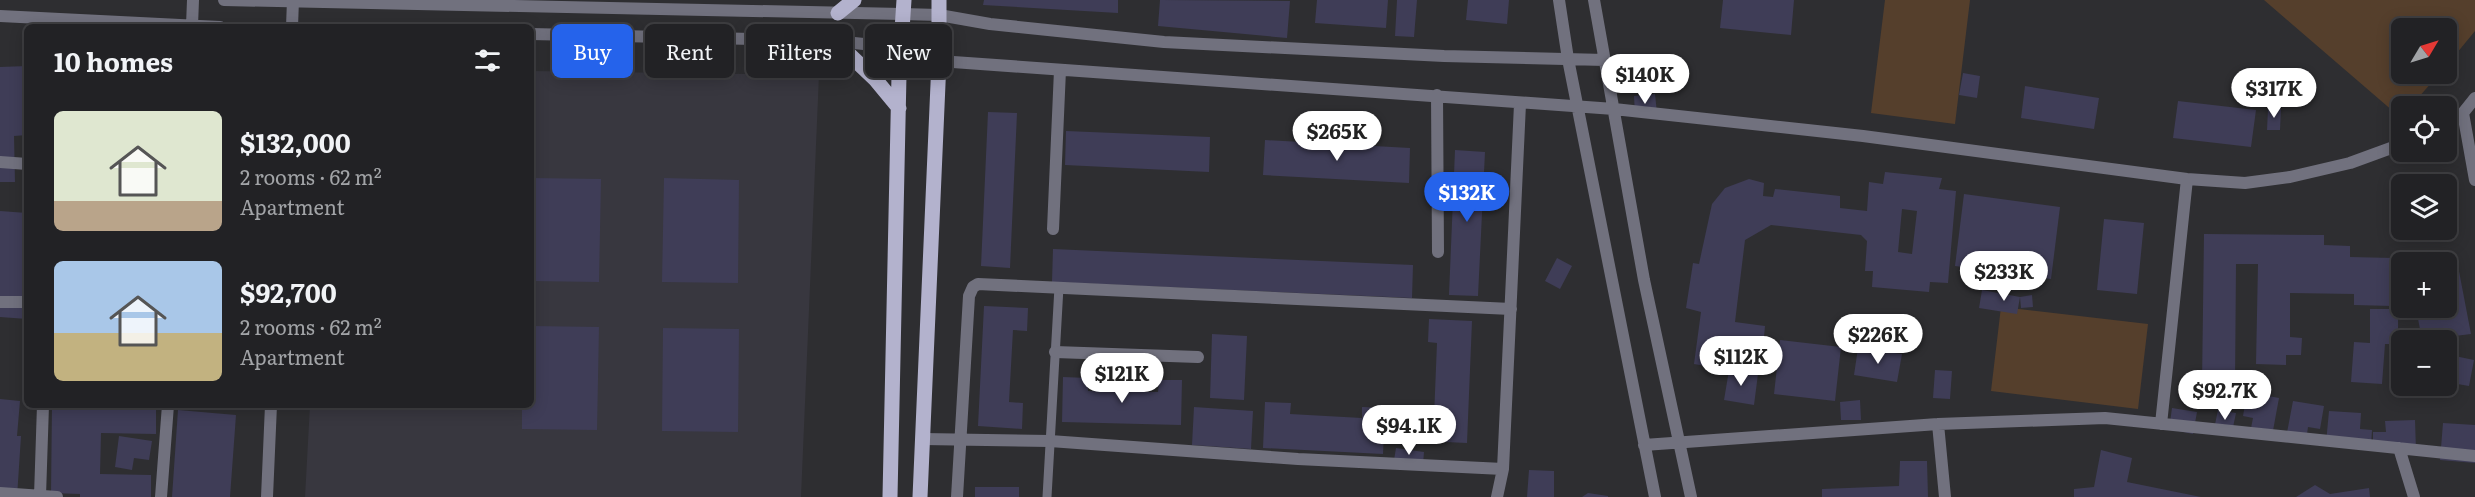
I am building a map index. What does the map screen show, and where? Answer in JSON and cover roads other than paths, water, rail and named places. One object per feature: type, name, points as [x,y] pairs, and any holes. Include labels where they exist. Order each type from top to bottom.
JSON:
[{"type":"main road","points":[[838,13],[854,0]]},
{"type":"main road","points":[[903,7],[903,24]]},
{"type":"main road","points":[[939,8],[939,24]]},
{"type":"main road","points":[[853,58],[900,108]]},
{"type":"main road","points":[[890,497],[901,78]]},
{"type":"main road","points":[[920,497],[938,78]]},
{"type":"street","points":[[192,24],[193,0]]},
{"type":"street","points":[[224,0],[776,6],[838,13],[903,7],[939,8],[990,24],[1164,42],[1444,56],[1605,60]]},
{"type":"street","points":[[1559,0],[1568,59],[1654,497]]},
{"type":"street","points":[[1594,0],[1644,280],[1690,497]]},
{"type":"street","points":[[292,24],[293,1]]},
{"type":"street","points":[[0,16],[154,24]]},
{"type":"street","points":[[534,34],[746,39]]},
{"type":"street","points":[[952,63],[1614,109],[1863,135],[2187,179],[2245,183],[2290,177],[2350,162],[2391,148]]},
{"type":"street","points":[[1053,229],[1060,70]]},
{"type":"street","points":[[1437,95],[1438,252]]},
{"type":"street","points":[[2457,116],[2463,113],[2475,98]]},
{"type":"street","points":[[1496,495],[1503,469],[1520,104]]},
{"type":"street","points":[[2463,113],[2475,180]]},
{"type":"street","points":[[0,162],[24,164]]},
{"type":"street","points":[[2161,424],[2187,179]]},
{"type":"street","points":[[957,497],[969,296],[973,287],[978,284],[1510,309]]},
{"type":"street","points":[[0,302],[24,302]]},
{"type":"street","points":[[1055,352],[1198,357]]},
{"type":"street","points":[[40,496],[43,408]]},
{"type":"street","points":[[161,497],[168,408]]},
{"type":"street","points":[[267,497],[271,408]]},
{"type":"street","points":[[1644,445],[1938,424],[2105,418],[2475,456]]},
{"type":"street","points":[[1938,424],[1945,497]]},
{"type":"street","points":[[923,439],[1050,441],[1298,459],[1503,469]]},
{"type":"street","points":[[2400,448],[2414,497]]},
{"type":"street","points":[[0,493],[57,497]]},
{"type":"lane","points":[[1047,497],[1059,287]]}]
